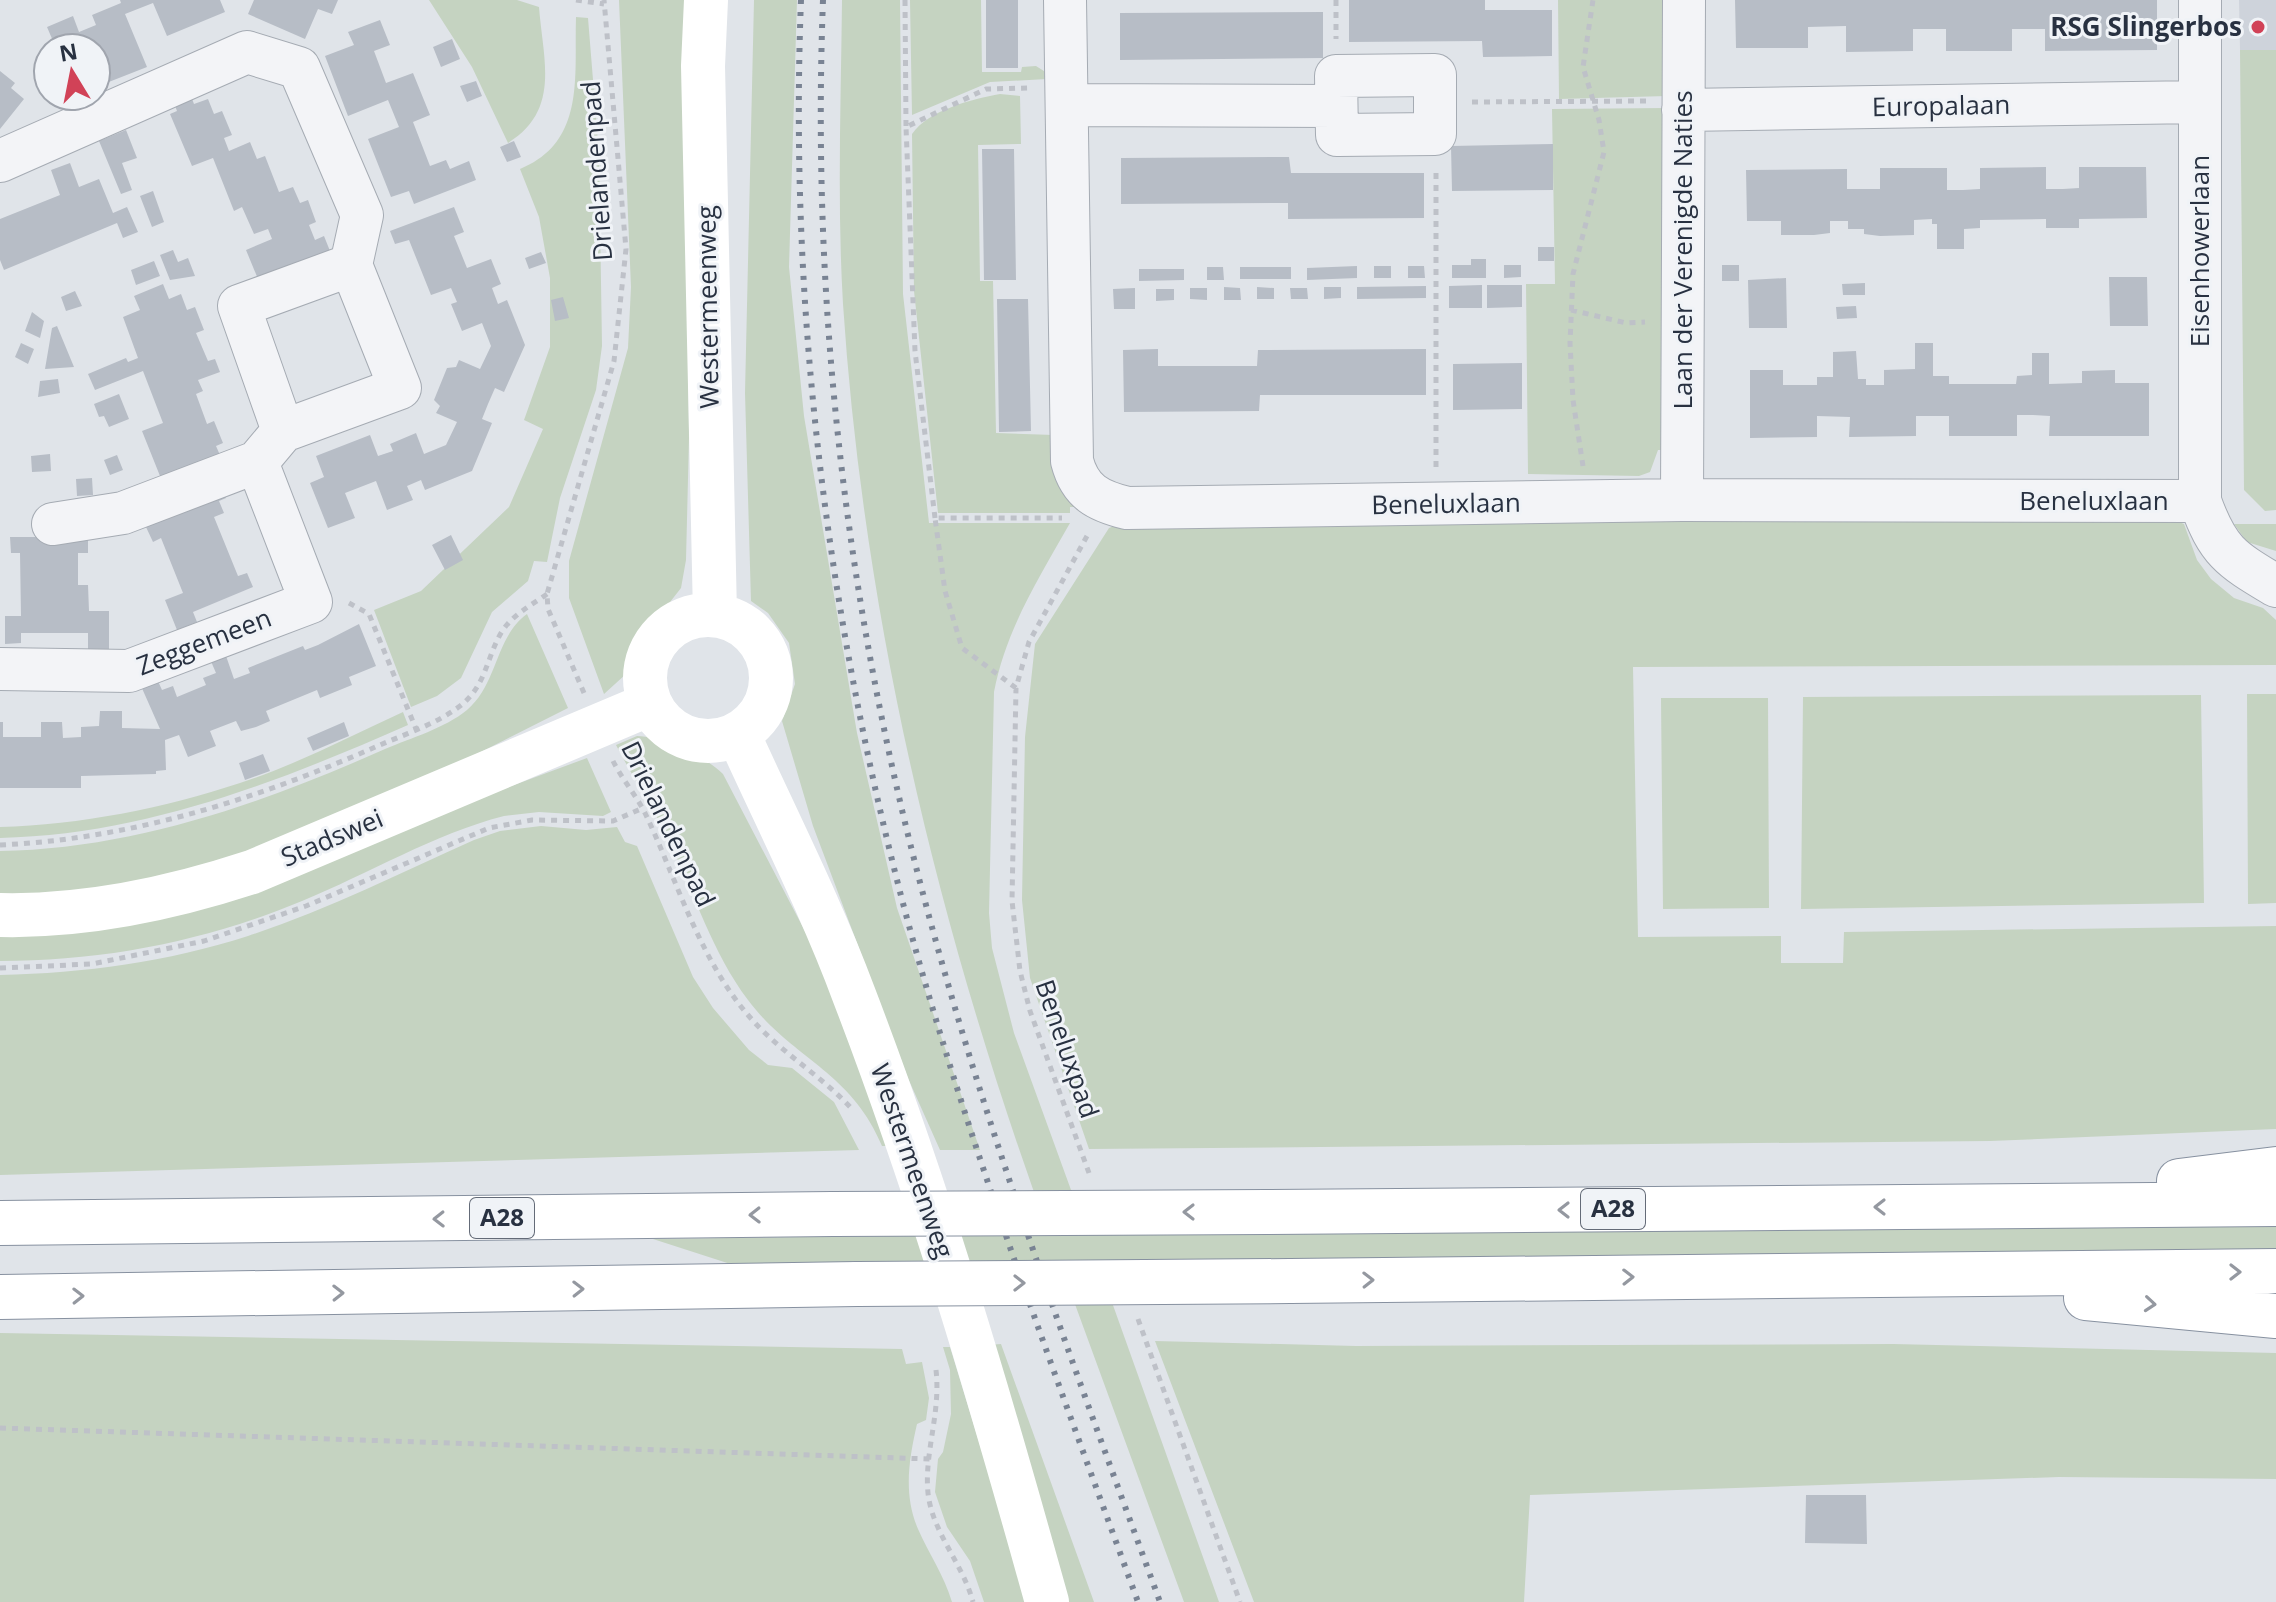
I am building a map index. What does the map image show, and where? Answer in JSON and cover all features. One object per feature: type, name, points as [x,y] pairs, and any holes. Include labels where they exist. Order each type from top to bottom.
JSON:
[{"type":"main road","name":"Westermeenweg","points":[[706,0],[703,66],[715,615]]},
{"type":"main road","points":[[715,615],[736,622],[755,636],[767,655],[771,677],[768,700],[756,719],[738,734],[705,741],[672,731],[650,704],[644,678],[650,652],[665,631],[688,618],[715,615]]},
{"type":"main road","name":"Stadswei","points":[[0,915],[87,911],[203,888],[252,872],[650,704]]},
{"type":"main road","name":"Westermeenweg","points":[[738,734],[853,992],[901,1126],[985,1381],[1047,1602]]},
{"type":"main road","name":"A28","points":[[1958,1207],[2276,1169]]},
{"type":"main road","name":"A28","points":[[0,1223],[2276,1204]]},
{"type":"main road","points":[[0,1297],[857,1284],[2276,1271]]},
{"type":"main road","points":[[1849,1275],[2276,1316]]},
{"type":"street","points":[[1065,0],[1072,461],[1076,478],[1100,510]]},
{"type":"street","name":"Laan der Verenigde Naties","points":[[1682,500],[1684,0]]},
{"type":"street","name":"Eisenhowerlaan","points":[[2200,0],[2200,501]]},
{"type":"street","points":[[0,161],[247,52],[299,68],[362,215],[351,265],[400,388],[283,431],[257,462],[123,513],[53,524]]},
{"type":"street","points":[[1435,75],[1435,118],[1337,135],[1336,106],[1336,76],[1435,75]]},
{"type":"street","points":[[1067,97],[1336,106]]},
{"type":"street","name":"Europalaan","points":[[1683,105],[2200,102]]},
{"type":"street","points":[[283,431],[239,306],[351,265]]},
{"type":"street","points":[[257,462],[311,602]]},
{"type":"street","name":"Beneluxlaan","points":[[1100,510],[1682,500],[2200,501]]},
{"type":"street","points":[[2200,501],[2210,530],[2231,559],[2276,586]]},
{"type":"street","name":"Zeggemeen","points":[[0,669],[129,671],[311,602]]},
{"type":"path","points":[[576,0],[604,2]]},
{"type":"path","points":[[905,0],[906,127],[915,351],[945,591],[962,648],[1016,688]]},
{"type":"path","points":[[1587,502],[1573,400],[1571,310],[1573,274],[1604,152],[1583,67],[1593,0]]},
{"type":"path","name":"Drielandenpad","points":[[604,2],[626,249],[614,361],[547,594],[548,609],[597,725],[624,781],[643,808],[714,967],[748,1015],[828,1084],[857,1117]]},
{"type":"path","points":[[906,127],[986,89],[1067,97]]},
{"type":"path","points":[[1435,504],[1435,118],[1594,102],[1683,105]]},
{"type":"path","points":[[1571,310],[1626,323],[1682,321]]},
{"type":"path","points":[[935,518],[1100,510]]},
{"type":"path","name":"Beneluxpad","points":[[1089,1175],[1030,1011],[1020,971],[1012,901],[1016,688],[1029,642],[1100,510]]},
{"type":"path","points":[[311,602],[340,591],[345,600],[369,614],[416,729]]},
{"type":"path","points":[[0,845],[83,837],[243,800],[285,786],[447,715],[470,698],[487,672],[502,632],[521,611],[547,594]]},
{"type":"path","name":"Stadswei","points":[[0,968],[92,964],[204,941],[306,906],[489,828],[532,820],[613,821],[643,808]]},
{"type":"path","points":[[1135,1309],[1240,1602]]},
{"type":"path","points":[[933,1360],[938,1409],[928,1492],[933,1516],[962,1571],[973,1602]]},
{"type":"path","points":[[0,1428],[930,1459]]},
{"type":"shaded area","name":"RSG Slingerbos","points":[[2239,0],[2276,0],[2276,50],[2240,50]]},
{"type":"green space","points":[[429,0],[517,0],[539,7],[545,65],[542,99],[536,115],[525,130],[508,143],[472,67]]},
{"type":"green space","points":[[619,0],[684,0],[689,438],[686,560],[681,588],[642,638],[626,674],[604,694],[569,598],[569,561],[628,348],[631,287]]},
{"type":"green space","points":[[754,0],[797,0],[789,267],[804,416],[857,733],[897,908],[980,1150],[940,1150],[907,1076],[813,826],[782,721],[795,684],[789,643],[768,613],[751,601],[745,393]]},
{"type":"green space","points":[[842,0],[900,0],[903,294],[929,523],[1070,523],[1015,625],[994,692],[989,913],[992,948],[1014,1033],[1087,1234],[2276,1221],[2276,1253],[1099,1266],[1219,1602],[1184,1602],[1061,1266],[749,1270],[653,1239],[1049,1234],[974,1007],[941,892],[889,659],[869,541],[853,423],[841,266]]},
{"type":"green space","points":[[910,0],[981,0],[982,72],[1021,72],[1022,67],[1036,66],[1047,73],[1047,79],[990,82],[912,115]]},
{"type":"green space","points":[[1558,0],[1666,0],[1667,96],[1559,99]]},
{"type":"green space","points":[[576,17],[588,18],[599,154],[602,346],[596,390],[560,498],[547,562],[534,561],[528,581],[492,612],[461,678],[437,696],[411,707],[374,610],[421,591],[509,507],[543,429],[524,420],[550,347],[550,278],[539,217],[520,169],[541,157],[556,142],[566,125],[575,84]]},
{"type":"green space","points":[[2240,50],[2276,50],[2276,510],[2265,511],[2244,490]]},
{"type":"green space","points":[[1000,94],[1020,96],[1021,144],[978,145],[980,281],[993,281],[996,433],[1054,435],[1066,496],[1075,507],[1070,507],[1070,513],[938,513],[914,291],[912,134],[940,112]]},
{"type":"green space","points":[[1666,108],[1670,450],[1658,450],[1650,472],[1639,476],[1528,474],[1526,284],[1555,284],[1552,109]]},
{"type":"green space","points":[[2164,516],[2184,524],[2197,560],[2211,579],[2234,598],[2263,608],[2276,620],[2276,665],[1633,667],[1638,937],[1781,936],[1781,963],[1843,963],[1844,932],[2276,926],[2276,1129],[1990,1141],[1089,1149],[1030,978],[1022,900],[1025,737],[1035,644],[1109,528],[1119,524]]},
{"type":"green space","points":[[2234,524],[2276,524],[2276,551],[2247,542]]},
{"type":"green space","points":[[527,614],[568,708],[477,754],[255,853],[141,886],[0,899],[0,851],[99,842],[197,820],[292,787],[449,722],[477,699],[508,635]]},
{"type":"green space","points":[[2247,694],[2276,694],[2276,903],[2248,904]]},
{"type":"green space","points":[[2201,695],[2204,903],[1801,909],[1803,697]]},
{"type":"green space","points":[[1661,698],[1768,698],[1769,908],[1663,909]]},
{"type":"green space","points":[[403,712],[408,725],[310,766],[209,802],[106,827],[54,835],[0,838],[0,827],[61,823],[122,814],[240,783],[302,759]]},
{"type":"green space","points":[[637,736],[683,749],[723,774],[833,985],[890,1146],[882,1146],[869,1121],[838,1082],[765,1020],[735,982],[663,829],[616,745]]},
{"type":"green space","points":[[587,758],[611,812],[603,816],[539,812],[504,816],[452,833],[302,901],[192,938],[116,953],[0,961],[0,932],[452,808]]},
{"type":"green space","points":[[541,826],[586,830],[617,827],[625,842],[637,846],[693,977],[713,1008],[749,1050],[768,1065],[792,1068],[834,1102],[859,1150],[0,1175],[0,975],[63,972],[126,964],[218,945],[305,915],[474,840],[500,831]]},
{"type":"green space","points":[[0,1333],[902,1349],[906,1364],[922,1362],[929,1398],[926,1420],[917,1424],[912,1450],[910,1503],[918,1529],[952,1602],[0,1602]]},
{"type":"green space","points":[[1155,1341],[1356,1346],[1893,1344],[2276,1353],[2276,1479],[2059,1477],[1530,1495],[1524,1602],[1254,1602]]},
{"type":"green space","points":[[1001,1344],[1094,1602],[1066,1602],[988,1345]]},
{"type":"green space","points":[[943,1347],[950,1347],[1028,1602],[984,1602],[970,1561],[947,1527],[935,1492],[938,1459],[943,1452],[951,1414],[950,1370]]},
{"type":"building","points":[[120,0],[220,0],[225,12],[167,36],[153,3],[125,14],[147,67],[112,81],[112,32],[79,32],[96,25],[92,15],[121,3]]},
{"type":"building","points":[[254,0],[338,0],[332,14],[318,9],[305,39],[248,14]]},
{"type":"building","points":[[986,0],[1018,0],[1018,68],[986,68]]},
{"type":"building","points":[[1349,0],[1485,0],[1485,10],[1552,10],[1552,56],[1483,57],[1482,41],[1349,42]]},
{"type":"building","points":[[1735,0],[2157,0],[2157,50],[2045,51],[2045,29],[2012,29],[2012,51],[1946,51],[1946,29],[1913,29],[1913,51],[1846,52],[1846,26],[1808,27],[1808,48],[1736,48]]},
{"type":"building","points":[[1323,12],[1323,58],[1120,60],[1120,13]]},
{"type":"building","points":[[73,16],[79,32],[49,32],[47,27]]},
{"type":"building","points":[[380,20],[390,45],[374,51],[386,83],[413,73],[430,115],[413,122],[430,166],[446,160],[450,169],[469,161],[476,180],[414,204],[409,191],[391,197],[368,139],[399,127],[388,100],[348,116],[325,56],[354,45],[348,32]]},
{"type":"building","points":[[452,39],[460,59],[441,67],[433,47]]},
{"type":"building","points":[[0,71],[15,83],[11,88],[24,99],[0,129]]},
{"type":"building","points":[[476,81],[482,96],[467,102],[460,86]]},
{"type":"building","points":[[189,91],[194,104],[208,99],[214,114],[222,111],[232,135],[224,138],[229,151],[250,142],[257,159],[265,156],[279,192],[293,187],[300,203],[308,200],[316,222],[309,225],[315,240],[324,236],[330,251],[258,279],[246,250],[272,239],[268,229],[254,234],[242,207],[234,211],[213,158],[192,166],[170,114],[177,111],[172,98]]},
{"type":"building","points":[[126,130],[137,158],[122,163],[132,190],[121,194],[99,141]]},
{"type":"building","points":[[514,141],[521,157],[507,162],[500,147]]},
{"type":"building","points":[[1553,144],[1553,190],[1452,191],[1451,146]]},
{"type":"building","points":[[982,149],[1014,149],[1016,280],[984,280]]},
{"type":"building","points":[[1289,157],[1291,173],[1424,173],[1424,218],[1288,219],[1288,203],[1121,204],[1121,158]]},
{"type":"building","points":[[70,163],[79,187],[99,179],[113,213],[127,207],[138,232],[123,238],[117,223],[4,270],[0,260],[0,219],[60,195],[51,170]]},
{"type":"building","points":[[2046,167],[2046,189],[2063,189],[2079,188],[2079,167],[2146,167],[2147,218],[2079,219],[2079,228],[2046,228],[2046,219],[1980,220],[1980,228],[1964,229],[1964,249],[1937,249],[1937,224],[1932,224],[1932,219],[1914,220],[1914,235],[1880,236],[1864,234],[1864,229],[1848,229],[1848,221],[1830,221],[1830,233],[1781,235],[1781,221],[1747,221],[1746,170],[1847,169],[1847,189],[1880,189],[1880,168],[1947,168],[1947,190],[1963,190],[1980,189],[1980,168]]},
{"type":"building","points":[[153,191],[164,222],[152,227],[140,196]]},
{"type":"building","points":[[454,207],[464,232],[454,236],[467,268],[491,259],[501,284],[492,288],[498,304],[507,300],[525,345],[504,392],[495,388],[488,404],[482,419],[492,423],[472,471],[425,490],[421,480],[407,486],[413,500],[387,510],[376,481],[345,493],[355,518],[328,528],[310,483],[324,477],[316,456],[370,435],[378,456],[393,451],[390,444],[416,433],[424,454],[446,445],[457,422],[436,413],[440,406],[434,400],[447,368],[456,367],[459,360],[480,369],[491,346],[482,323],[462,331],[451,304],[457,302],[451,288],[431,295],[409,240],[395,244],[390,231]]},
{"type":"building","points":[[1538,247],[1554,247],[1554,261],[1538,261]]},
{"type":"building","points":[[173,250],[178,262],[188,258],[195,276],[170,280],[160,255]]},
{"type":"building","points":[[541,252],[546,263],[529,269],[525,258]]},
{"type":"building","points":[[1471,259],[1486,259],[1486,278],[1452,278],[1452,265],[1471,265]]},
{"type":"building","points":[[154,261],[160,276],[136,285],[131,270]]},
{"type":"building","points":[[1504,265],[1521,265],[1521,277],[1504,278]]},
{"type":"building","points":[[1722,265],[1739,265],[1739,281],[1722,281]]},
{"type":"building","points":[[1357,266],[1357,278],[1307,280],[1307,268]]},
{"type":"building","points":[[1374,266],[1391,266],[1391,278],[1374,278]]},
{"type":"building","points":[[1408,266],[1424,266],[1425,278],[1408,278]]},
{"type":"building","points":[[1207,267],[1223,267],[1224,280],[1207,280]]},
{"type":"building","points":[[1240,267],[1291,267],[1291,279],[1240,279]]},
{"type":"building","points":[[1139,269],[1184,269],[1184,280],[1139,281]]},
{"type":"building","points":[[2109,277],[2147,277],[2148,326],[2110,326]]},
{"type":"building","points":[[1786,278],[1787,328],[1749,328],[1748,280]]},
{"type":"building","points":[[1865,283],[1865,295],[1843,295],[1842,284]]},
{"type":"building","points":[[163,284],[169,299],[181,294],[187,310],[195,307],[204,330],[196,333],[208,361],[215,359],[220,372],[198,380],[203,391],[196,394],[207,424],[214,421],[223,443],[216,446],[223,462],[164,486],[142,431],[163,423],[143,371],[95,390],[88,374],[126,358],[128,362],[138,358],[123,317],[140,310],[134,296]]},
{"type":"building","points":[[1482,285],[1482,308],[1449,308],[1449,286]]},
{"type":"building","points":[[1487,285],[1522,285],[1522,307],[1487,308]]},
{"type":"building","points":[[1426,286],[1426,298],[1357,299],[1357,287]]},
{"type":"building","points":[[1224,287],[1240,288],[1241,300],[1224,300]]},
{"type":"building","points":[[1257,287],[1274,288],[1274,299],[1257,299]]},
{"type":"building","points":[[1324,287],[1341,287],[1341,298],[1324,299]]},
{"type":"building","points":[[1135,288],[1135,309],[1114,309],[1113,289]]},
{"type":"building","points":[[1190,288],[1207,288],[1207,300],[1190,299]]},
{"type":"building","points":[[1290,288],[1307,288],[1308,299],[1291,299]]},
{"type":"building","points":[[1156,289],[1174,289],[1174,300],[1156,301]]},
{"type":"building","points":[[75,291],[82,306],[66,311],[61,297]]},
{"type":"building","points":[[563,297],[569,318],[555,321],[551,300]]},
{"type":"building","points":[[997,299],[1028,299],[1031,431],[999,432]]},
{"type":"building","points":[[1856,306],[1857,318],[1837,319],[1836,307]]},
{"type":"building","points":[[32,312],[44,321],[40,338],[25,331]]},
{"type":"building","points":[[57,326],[74,367],[45,369],[52,328]]},
{"type":"building","points":[[21,343],[34,349],[28,364],[15,357]]},
{"type":"building","points":[[1915,343],[1933,343],[1933,376],[1949,376],[1949,384],[2016,384],[2017,376],[2032,375],[2032,353],[2049,353],[2049,384],[2082,383],[2082,371],[2115,370],[2115,383],[2149,383],[2149,436],[2049,436],[2050,416],[2017,415],[2017,436],[1949,436],[1949,416],[1916,416],[1916,436],[1849,437],[1850,417],[1817,416],[1817,437],[1750,438],[1750,370],[1783,370],[1783,385],[1817,385],[1817,377],[1833,377],[1833,352],[1856,351],[1858,379],[1866,379],[1866,385],[1884,385],[1884,370],[1915,369]]},
{"type":"building","points":[[1158,349],[1158,366],[1257,366],[1258,350],[1426,349],[1426,395],[1260,395],[1259,411],[1124,412],[1123,350]]},
{"type":"building","points":[[1522,363],[1522,409],[1453,410],[1453,364]]},
{"type":"building","points":[[58,379],[60,393],[38,397],[40,381]]},
{"type":"building","points":[[119,394],[129,419],[109,427],[104,416],[99,417],[94,404]]},
{"type":"building","points":[[50,454],[51,471],[32,472],[31,456]]},
{"type":"building","points":[[117,455],[123,470],[110,475],[104,460]]},
{"type":"building","points":[[92,478],[93,495],[77,496],[76,479]]},
{"type":"building","points":[[220,483],[226,498],[219,501],[224,513],[214,517],[238,576],[247,573],[253,587],[193,612],[197,622],[177,630],[165,600],[183,593],[161,538],[153,542],[146,527]]},
{"type":"building","points":[[451,535],[463,560],[445,570],[432,545]]},
{"type":"building","points":[[10,537],[88,537],[88,553],[78,553],[78,585],[88,585],[89,611],[109,611],[109,658],[88,658],[88,633],[21,633],[21,643],[5,644],[5,616],[21,616],[20,553],[11,553]]},
{"type":"building","points":[[359,624],[376,666],[349,677],[352,685],[320,698],[317,690],[266,711],[270,721],[256,727],[241,731],[236,721],[210,731],[216,746],[188,757],[179,735],[165,740],[166,770],[156,771],[156,774],[81,776],[81,788],[0,788],[0,722],[3,722],[3,737],[41,737],[41,722],[62,722],[63,738],[81,737],[81,727],[99,726],[100,711],[122,711],[122,728],[160,729],[141,686],[157,679],[162,690],[173,686],[177,697],[206,685],[203,678],[216,673],[210,659],[225,653],[234,679],[250,673],[248,668],[303,646],[305,650],[318,645]]},
{"type":"building","points":[[344,722],[349,736],[313,751],[307,738]]},
{"type":"building","points":[[263,754],[270,771],[245,780],[239,763]]},
{"type":"building","points":[[1806,1495],[1866,1495],[1867,1544],[1805,1543]]},
{"type":"railway","points":[[801,0],[801,230],[808,345],[819,459],[854,687],[905,911],[956,1086],[1014,1259],[1138,1602]]},
{"type":"railway","points":[[823,0],[822,214],[837,426],[850,532],[887,743],[936,943],[994,1133],[1025,1228],[1160,1602]]},
{"type":"place","name":"RSG Slingerbos","points":[[2258,27]]}]
